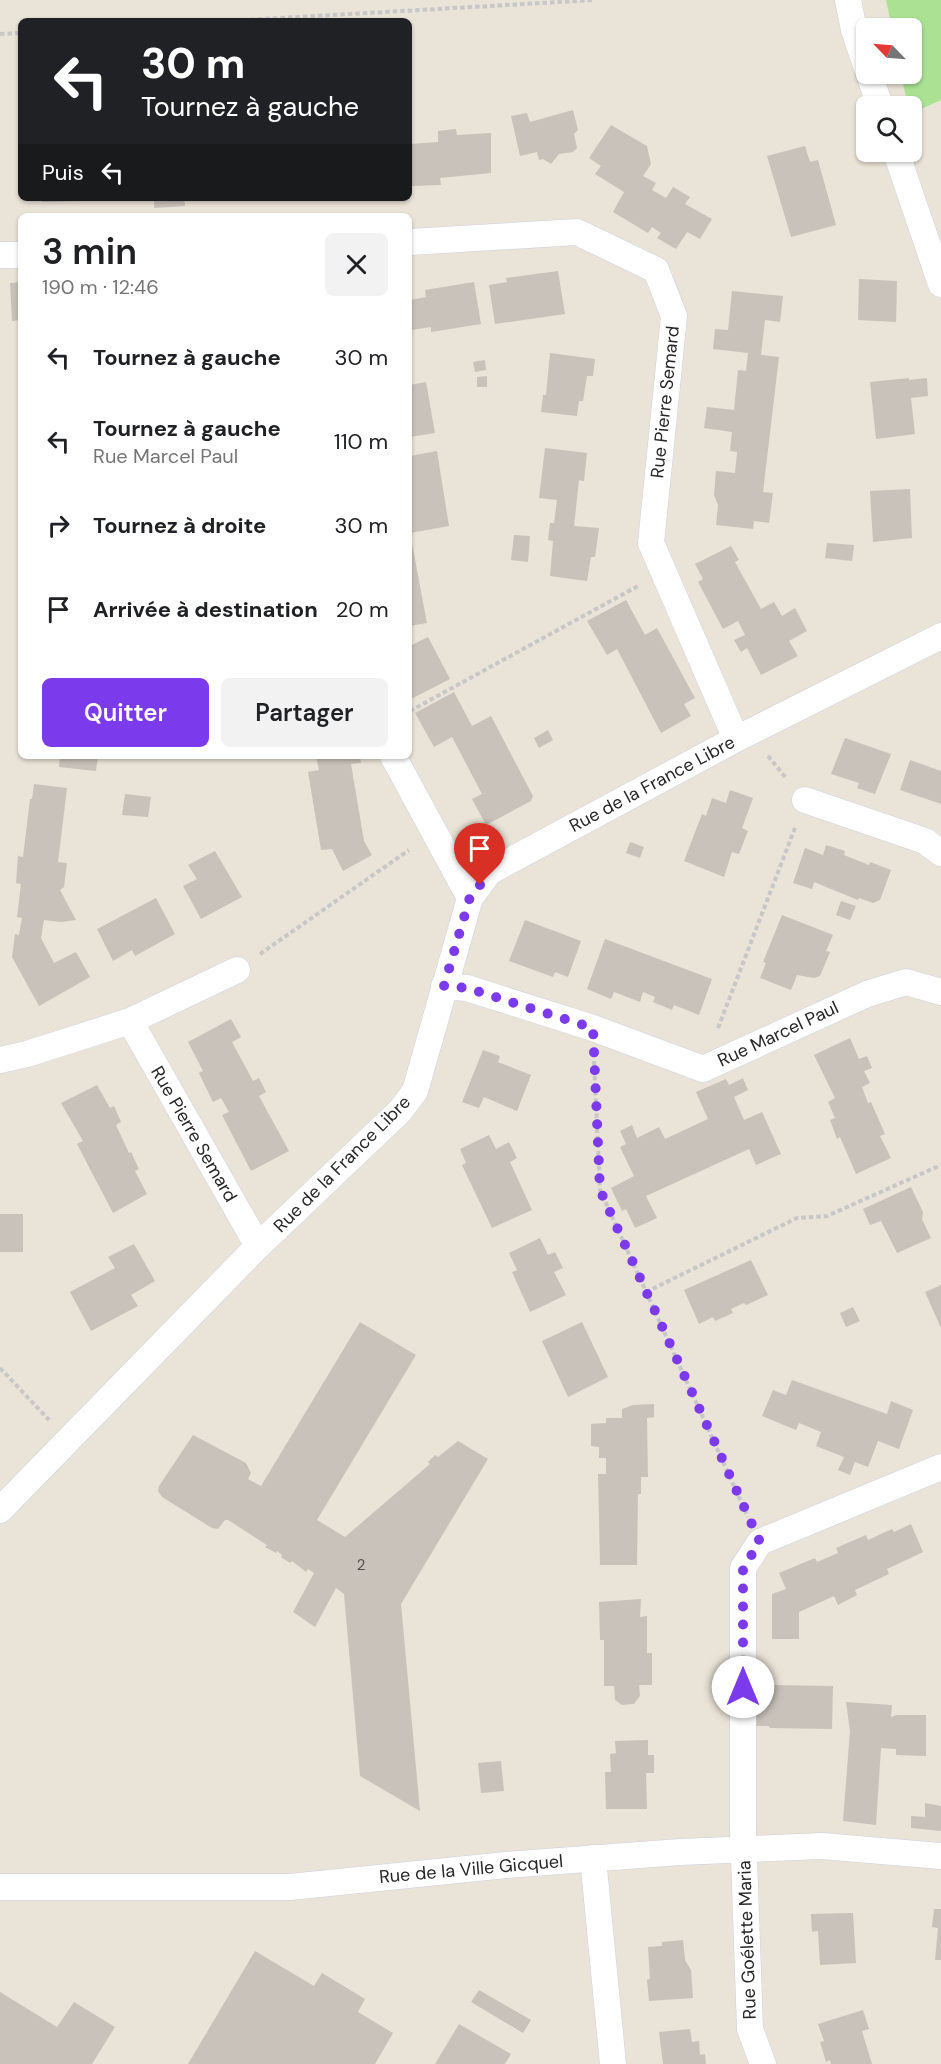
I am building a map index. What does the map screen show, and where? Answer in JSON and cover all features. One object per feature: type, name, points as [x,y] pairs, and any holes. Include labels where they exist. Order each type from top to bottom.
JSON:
[{"type":"street","points":[[848,0],[856,36]]},
{"type":"street","points":[[899,162],[941,284]]},
{"type":"street","name":"Rue Pierre Semard","points":[[412,242],[577,232],[656,270],[674,316],[651,543],[736,739]]},
{"type":"street","points":[[0,255],[18,255]]},
{"type":"street","name":"Rue de la France Libre","points":[[0,1510],[258,1246],[400,1112],[415,1091],[470,897],[489,872],[736,739],[941,636]]},
{"type":"street","points":[[395,759],[470,897]]},
{"type":"street","points":[[805,800],[925,841],[941,853]]},
{"type":"street","points":[[0,1060],[27,1054],[130,1021],[237,970]]},
{"type":"street","name":"Rue Marcel Paul","points":[[444,986],[467,988],[593,1028],[703,1069],[867,994],[906,982],[941,992]]},
{"type":"street","name":"Rue Pierre Semard","points":[[130,1021],[258,1246]]},
{"type":"street","points":[[744,1849],[743,1568],[760,1542],[941,1467]]},
{"type":"street","name":"Rue de la Ville Gicquel","points":[[0,1887],[290,1887],[592,1858],[822,1846],[941,1856]]},
{"type":"street","name":"Rue Goélette Maria","points":[[744,1849],[750,2029],[763,2064]]},
{"type":"street","points":[[592,1858],[613,2064]]},
{"type":"path","points":[[280,18],[594,0]]},
{"type":"path","points":[[0,34],[18,33]]},
{"type":"path","points":[[412,710],[664,572]]},
{"type":"path","points":[[703,1069],[805,800],[767,755],[760,727]]},
{"type":"path","points":[[237,970],[434,832]]},
{"type":"path","points":[[593,1028],[600,1190],[760,1542]]},
{"type":"path","points":[[646,1292],[796,1218],[827,1216],[941,1166]]},
{"type":"path","points":[[0,1368],[68,1441]]},
{"type":"green space","points":[[886,0],[941,0],[941,100],[922,109],[922,96],[906,96],[903,84],[922,84],[922,18],[890,18]]},
{"type":"building","points":[[573,110],[578,130],[574,134],[577,148],[573,152],[559,154],[551,164],[543,159],[539,160],[537,152],[520,156],[511,116],[527,113],[530,122]]},
{"type":"building","points":[[611,125],[647,146],[651,164],[643,176],[656,183],[652,190],[666,198],[673,187],[690,197],[685,204],[712,219],[700,239],[687,232],[676,249],[657,238],[661,233],[652,227],[648,233],[613,212],[624,192],[595,174],[601,166],[589,158]]},
{"type":"building","points":[[456,129],[457,135],[491,133],[491,173],[440,178],[441,185],[412,186],[412,144],[438,142],[438,131]]},
{"type":"building","points":[[805,146],[810,162],[818,160],[836,225],[791,237],[767,156]]},
{"type":"building","points":[[154,201],[184,201],[185,206],[154,208]]},
{"type":"building","points":[[558,271],[565,314],[495,324],[489,285],[507,282],[506,278]]},
{"type":"building","points":[[859,279],[897,281],[896,322],[858,320]]},
{"type":"building","points":[[18,282],[18,320],[12,321],[10,283]]},
{"type":"building","points":[[474,282],[481,324],[431,332],[431,327],[412,330],[412,300],[426,297],[425,290]]},
{"type":"building","points":[[732,291],[783,296],[780,322],[765,320],[761,355],[779,357],[763,492],[773,493],[769,523],[754,521],[753,529],[716,525],[718,505],[714,495],[716,471],[735,473],[737,452],[730,451],[732,432],[704,428],[707,407],[734,410],[738,370],[746,371],[748,353],[713,349],[715,329],[728,330]]},
{"type":"building","points":[[550,353],[595,359],[593,376],[587,376],[583,401],[579,401],[577,416],[541,412],[543,395],[546,395]]},
{"type":"building","points":[[485,360],[486,370],[475,372],[473,362]]},
{"type":"building","points":[[487,376],[487,387],[477,387],[477,377]]},
{"type":"building","points":[[909,378],[909,380],[927,378],[928,396],[911,398],[915,434],[876,439],[870,382]]},
{"type":"building","points":[[426,382],[435,433],[412,437],[412,385]]},
{"type":"building","points":[[545,448],[587,453],[584,481],[579,480],[574,526],[599,528],[595,557],[591,557],[587,581],[550,576],[553,541],[548,540],[550,523],[554,523],[557,500],[539,498]]},
{"type":"building","points":[[437,451],[449,526],[412,533],[412,456]]},
{"type":"building","points":[[910,489],[912,538],[873,542],[870,491]]},
{"type":"building","points":[[514,535],[530,536],[528,562],[511,560]]},
{"type":"building","points":[[827,543],[854,545],[852,561],[825,558]]},
{"type":"building","points":[[412,544],[427,623],[412,626]]},
{"type":"building","points":[[731,546],[739,560],[735,562],[761,609],[774,602],[782,616],[795,608],[807,631],[789,641],[798,656],[761,675],[747,648],[741,652],[734,640],[745,635],[738,621],[723,629],[698,582],[703,579],[695,564]]},
{"type":"building","points":[[626,600],[645,635],[657,628],[695,698],[684,704],[691,716],[661,733],[617,649],[607,655],[587,621]]},
{"type":"building","points":[[428,637],[450,679],[412,698],[412,645]]},
{"type":"building","points":[[454,692],[472,726],[491,716],[533,796],[531,801],[486,825],[472,799],[482,794],[452,737],[434,747],[415,713]]},
{"type":"building","points":[[548,730],[553,740],[539,748],[534,738]]},
{"type":"building","points":[[845,738],[891,754],[875,794],[857,788],[859,783],[831,774]]},
{"type":"building","points":[[60,759],[98,759],[96,771],[59,767]]},
{"type":"building","points":[[317,759],[360,759],[361,763],[351,764],[364,841],[372,855],[343,871],[332,849],[321,850],[308,772],[319,770]]},
{"type":"building","points":[[910,760],[941,771],[941,804],[900,790]]},
{"type":"building","points":[[34,784],[67,788],[58,862],[67,863],[64,887],[60,890],[76,920],[61,922],[44,920],[41,938],[54,963],[76,952],[90,977],[39,1006],[12,957],[15,934],[19,935],[22,918],[17,917],[21,884],[16,883],[18,856],[23,857]]},
{"type":"building","points":[[730,790],[753,798],[742,828],[748,831],[739,854],[732,852],[724,877],[684,861],[702,814],[706,816],[712,798],[726,803]]},
{"type":"building","points":[[125,794],[151,797],[148,817],[122,815]]},
{"type":"building","points":[[630,842],[644,847],[640,858],[626,853]]},
{"type":"building","points":[[826,845],[845,851],[844,855],[869,865],[870,862],[891,870],[880,900],[873,903],[859,898],[858,900],[814,882],[812,889],[793,883],[805,848],[823,855]]},
{"type":"building","points":[[215,851],[242,897],[201,919],[183,886],[197,879],[188,865]]},
{"type":"building","points":[[156,898],[175,934],[135,956],[132,950],[113,961],[97,929]]},
{"type":"building","points":[[841,901],[856,906],[850,920],[836,915]]},
{"type":"building","points":[[782,915],[833,935],[826,951],[830,952],[820,976],[814,978],[797,975],[791,990],[760,978],[766,963],[763,962]]},
{"type":"building","points":[[525,920],[581,941],[568,977],[555,972],[553,977],[509,961]]},
{"type":"building","points":[[605,939],[712,979],[699,1015],[674,1005],[672,1010],[653,1002],[655,997],[643,992],[640,1002],[614,992],[611,999],[587,989]]},
{"type":"building","points":[[231,1019],[241,1037],[232,1042],[253,1081],[259,1078],[266,1092],[259,1096],[289,1151],[251,1171],[222,1115],[229,1112],[221,1098],[213,1102],[199,1073],[203,1071],[188,1042]]},
{"type":"building","points":[[850,1038],[859,1059],[867,1056],[872,1068],[864,1071],[870,1083],[862,1087],[885,1134],[880,1136],[891,1158],[856,1174],[840,1137],[837,1139],[830,1120],[835,1118],[828,1102],[835,1098],[814,1055]]},
{"type":"building","points":[[483,1050],[500,1056],[498,1062],[531,1075],[517,1111],[484,1097],[479,1108],[462,1102]]},
{"type":"building","points":[[743,1078],[748,1090],[734,1097],[744,1120],[762,1112],[781,1154],[756,1165],[749,1149],[646,1196],[657,1218],[635,1228],[626,1209],[622,1211],[611,1188],[634,1176],[620,1147],[626,1144],[620,1131],[632,1125],[637,1138],[659,1127],[665,1139],[708,1119],[696,1092],[726,1079],[729,1085]]},
{"type":"building","points":[[97,1085],[110,1108],[114,1106],[121,1122],[116,1125],[139,1169],[135,1171],[147,1194],[113,1213],[77,1144],[83,1141],[61,1103]]},
{"type":"building","points":[[489,1135],[496,1149],[509,1142],[517,1158],[510,1162],[532,1210],[492,1228],[462,1165],[466,1163],[460,1149]]},
{"type":"building","points":[[911,1187],[923,1212],[922,1219],[931,1238],[897,1253],[881,1221],[870,1225],[863,1209]]},
{"type":"building","points":[[0,1214],[23,1214],[23,1252],[0,1252]]},
{"type":"building","points":[[540,1238],[548,1255],[555,1252],[563,1268],[554,1272],[566,1295],[530,1312],[512,1272],[517,1270],[509,1253]]},
{"type":"building","points":[[134,1244],[155,1281],[131,1295],[138,1306],[91,1331],[70,1292],[115,1268],[108,1257]]},
{"type":"building","points":[[751,1260],[768,1295],[731,1309],[733,1313],[715,1321],[713,1317],[699,1324],[684,1290]]},
{"type":"building","points":[[941,1285],[941,1328],[925,1292]]},
{"type":"building","points":[[853,1307],[860,1321],[846,1327],[840,1313]]},
{"type":"building","points":[[360,1322],[416,1355],[317,1520],[345,1537],[430,1464],[428,1462],[435,1455],[438,1457],[458,1441],[488,1459],[401,1604],[420,1811],[360,1776],[344,1594],[336,1588],[315,1627],[293,1612],[314,1573],[308,1569],[306,1572],[292,1561],[290,1563],[277,1551],[276,1553],[265,1547],[267,1545],[228,1520],[225,1520],[218,1529],[212,1528],[162,1497],[158,1491],[159,1486],[193,1435],[246,1463],[251,1473],[248,1479],[261,1486]]},
{"type":"building","points":[[582,1322],[608,1377],[568,1397],[542,1341]]},
{"type":"building","points":[[792,1380],[887,1414],[891,1401],[913,1410],[899,1449],[878,1441],[868,1467],[855,1462],[850,1475],[838,1470],[844,1457],[816,1446],[821,1432],[799,1423],[796,1430],[762,1416],[773,1390],[786,1395]]},
{"type":"building","points":[[654,1404],[654,1417],[647,1418],[648,1477],[641,1477],[641,1494],[638,1494],[637,1565],[600,1565],[598,1474],[606,1474],[606,1458],[599,1458],[599,1447],[591,1446],[591,1424],[606,1423],[606,1418],[622,1418],[622,1409],[633,1405]]},
{"type":"building","points":[[911,1524],[923,1552],[887,1569],[889,1574],[855,1590],[857,1595],[838,1605],[834,1596],[799,1612],[799,1639],[772,1639],[772,1594],[786,1589],[779,1573],[815,1558],[817,1562],[838,1553],[836,1548],[866,1535],[868,1540],[892,1529],[894,1532]]},
{"type":"building","points":[[641,1599],[640,1617],[647,1616],[647,1653],[652,1653],[652,1685],[639,1685],[640,1696],[634,1704],[622,1705],[615,1700],[614,1686],[604,1686],[604,1640],[600,1640],[599,1602]]},
{"type":"building","points":[[768,1685],[833,1686],[832,1729],[754,1726],[754,1687],[768,1687]]},
{"type":"building","points":[[846,1702],[892,1705],[891,1717],[926,1715],[926,1756],[896,1755],[896,1749],[881,1748],[876,1825],[843,1821],[850,1731]]},
{"type":"building","points":[[648,1740],[648,1755],[654,1755],[654,1773],[646,1773],[647,1809],[606,1809],[605,1772],[611,1772],[610,1754],[616,1753],[615,1741]]},
{"type":"building","points":[[501,1761],[504,1791],[481,1793],[478,1763]]},
{"type":"building","points":[[925,1803],[941,1806],[941,1831],[911,1828],[911,1816],[925,1817]]},
{"type":"building","points":[[934,1909],[941,1909],[941,1960],[935,1960],[938,1928],[932,1927]]},
{"type":"building","points":[[853,1913],[856,1963],[820,1965],[818,1931],[812,1932],[811,1914]]},
{"type":"building","points":[[683,1940],[685,1960],[691,1970],[693,1998],[649,2001],[648,1947],[662,1946],[662,1942]]},
{"type":"building","points":[[255,1951],[314,1986],[322,1973],[365,1999],[358,2012],[393,2033],[375,2064],[188,2064]]},
{"type":"building","points":[[479,1990],[531,2020],[523,2033],[471,2002]]},
{"type":"building","points":[[0,1992],[57,2027],[74,2002],[115,2027],[92,2064],[0,2064]]},
{"type":"building","points":[[863,2010],[869,2029],[862,2031],[872,2064],[831,2064],[830,2060],[826,2062],[820,2042],[824,2041],[818,2024]]},
{"type":"building","points":[[459,2024],[511,2054],[505,2064],[435,2064]]},
{"type":"building","points":[[690,2029],[692,2042],[699,2041],[700,2055],[705,2054],[706,2064],[663,2064],[659,2032]]},
{"type":"route","points":[[480,885],[470,897],[444,986],[467,988],[593,1028],[600,1190],[760,1542],[743,1568],[743,1687]]}]
